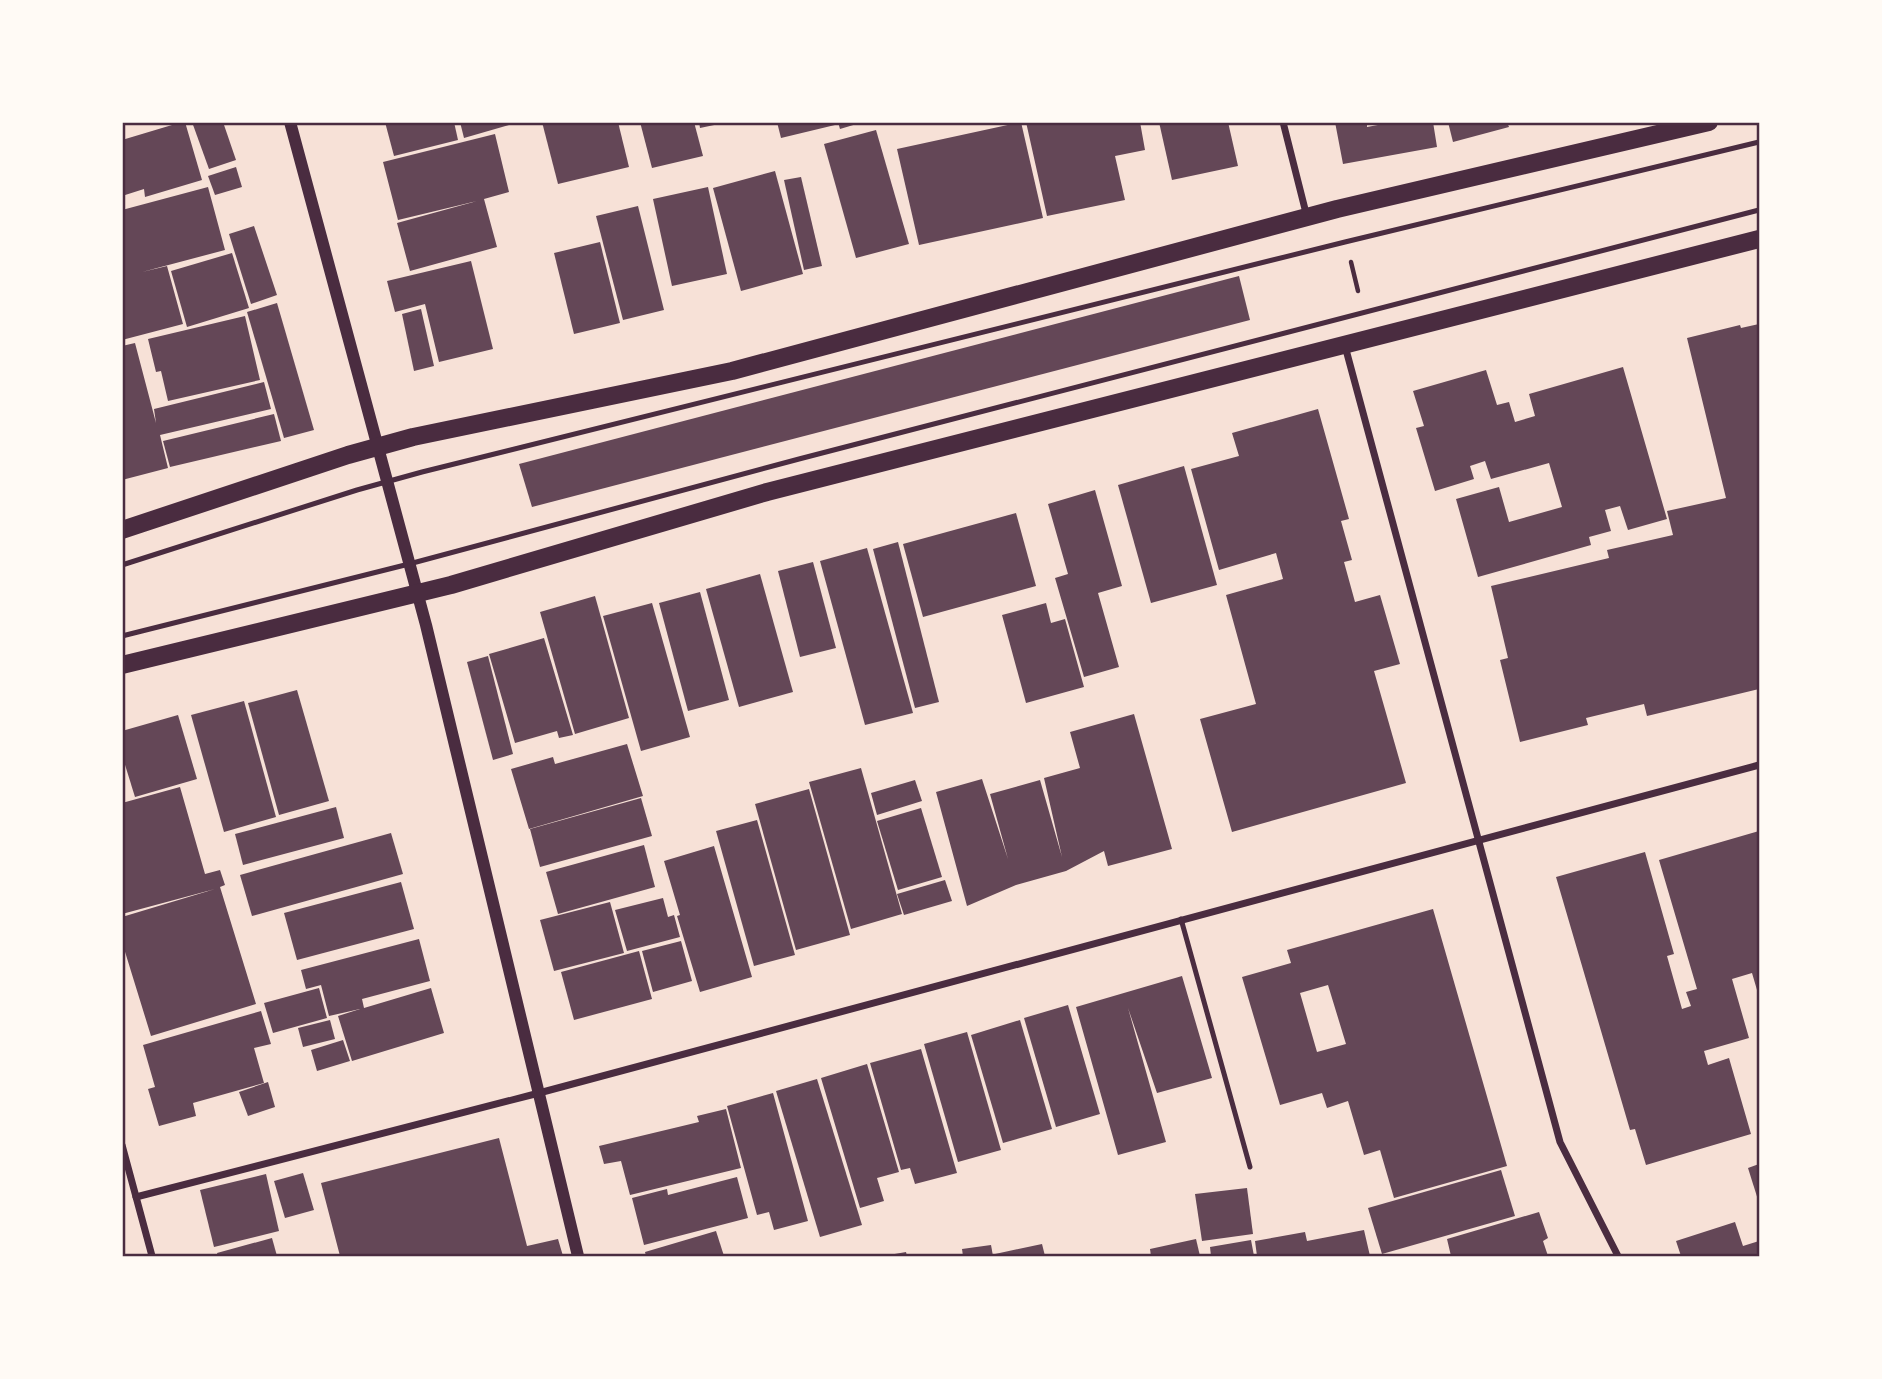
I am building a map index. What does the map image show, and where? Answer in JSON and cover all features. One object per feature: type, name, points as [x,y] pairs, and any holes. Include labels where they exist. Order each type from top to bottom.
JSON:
[{"type":"main road","points":[[122,530],[348,455],[413,438],[732,371],[1307,217],[1709,122]]},
{"type":"main road","points":[[122,665],[417,593],[767,492],[1759,239]]},
{"type":"street","points":[[290,122],[417,593],[579,1256]]},
{"type":"street","points":[[1283,122],[1307,217]]},
{"type":"street","points":[[1345,345],[1560,1142],[1618,1256]]},
{"type":"street","points":[[136,1197],[539,1093],[1759,765]]},
{"type":"street","points":[[122,1145],[152,1256]]},
{"type":"lane","points":[[122,565],[388,481],[1345,242],[1759,142]]},
{"type":"lane","points":[[122,636],[409,564],[813,455],[1759,210]]},
{"type":"lane","points":[[1181,919],[1250,1167]]},
{"type":"path","points":[[1345,242],[1363,312]]},
{"type":"building","points":[[185,122],[202,180],[145,197],[144,189],[122,196],[122,140]]},
{"type":"building","points":[[192,122],[223,122],[236,160],[209,169]]},
{"type":"building","points":[[385,122],[454,122],[458,140],[394,156]]},
{"type":"building","points":[[460,122],[508,122],[509,125],[464,138]]},
{"type":"building","points":[[542,122],[618,122],[629,167],[558,184]]},
{"type":"building","points":[[640,122],[694,122],[703,156],[652,168]]},
{"type":"building","points":[[699,122],[719,122],[719,124],[700,128]]},
{"type":"building","points":[[777,122],[834,122],[835,125],[781,138]]},
{"type":"building","points":[[838,122],[860,122],[860,123],[840,129]]},
{"type":"building","points":[[1021,122],[1043,218],[919,245],[897,149]]},
{"type":"building","points":[[1026,122],[1140,122],[1145,150],[1115,156],[1125,200],[1047,216]]},
{"type":"building","points":[[1159,122],[1228,122],[1238,166],[1172,180]]},
{"type":"building","points":[[1335,122],[1367,122],[1367,127],[1394,122],[1433,122],[1437,147],[1343,164]]},
{"type":"building","points":[[1448,122],[1507,122],[1509,127],[1453,142]]},
{"type":"building","points":[[876,130],[909,244],[856,258],[824,144]]},
{"type":"building","points":[[495,134],[509,192],[484,199],[497,247],[410,271],[397,223],[477,201],[398,220],[383,162]]},
{"type":"building","points":[[236,167],[242,187],[215,195],[208,176]]},
{"type":"building","points":[[775,171],[803,274],[741,291],[713,188]]},
{"type":"building","points":[[801,177],[822,266],[804,270],[784,180]]},
{"type":"building","points":[[208,187],[225,250],[142,272],[167,266],[183,324],[122,340],[122,210]]},
{"type":"building","points":[[708,187],[727,274],[672,286],[653,199]]},
{"type":"building","points":[[638,206],[664,310],[623,320],[596,216]]},
{"type":"building","points":[[254,226],[277,295],[251,304],[229,234]]},
{"type":"building","points":[[600,242],[620,323],[574,334],[554,253]]},
{"type":"building","points":[[232,253],[249,308],[187,327],[171,271]]},
{"type":"building","points":[[471,261],[493,349],[439,362],[425,304],[395,312],[387,281]]},
{"type":"building","points":[[1239,276],[1250,320],[532,507],[519,464]]},
{"type":"building","points":[[277,303],[314,430],[284,438],[247,312]]},
{"type":"building","points":[[421,309],[434,366],[414,371],[402,314]]},
{"type":"building","points":[[245,316],[260,380],[168,401],[161,371],[156,372],[148,339]]},
{"type":"building","points":[[1759,324],[1759,689],[1647,716],[1644,704],[1586,718],[1588,725],[1520,742],[1500,660],[1508,658],[1491,586],[1609,558],[1607,550],[1673,535],[1667,511],[1726,498],[1687,338],[1740,325],[1741,328]]},
{"type":"building","points":[[135,343],[156,423],[154,409],[264,382],[271,409],[160,435],[168,468],[122,480],[122,346]]},
{"type":"building","points":[[1623,367],[1667,519],[1628,530],[1620,506],[1605,510],[1611,531],[1589,537],[1591,545],[1478,577],[1456,499],[1499,487],[1509,522],[1562,507],[1549,463],[1491,479],[1485,461],[1470,466],[1474,479],[1435,491],[1416,428],[1424,426],[1413,391],[1486,370],[1497,405],[1509,402],[1515,422],[1535,416],[1529,394]]},
{"type":"building","points":[[1318,409],[1349,519],[1341,521],[1352,560],[1344,562],[1355,602],[1380,595],[1400,664],[1374,671],[1406,783],[1232,832],[1200,719],[1256,704],[1226,595],[1283,579],[1276,553],[1219,570],[1191,469],[1239,456],[1232,433]]},
{"type":"building","points":[[274,414],[281,441],[170,467],[163,441]]},
{"type":"building","points":[[1184,466],[1217,585],[1151,603],[1118,485]]},
{"type":"building","points":[[1095,490],[1122,586],[1098,593],[1119,667],[1084,677],[1055,578],[1068,574],[1048,504]]},
{"type":"building","points":[[1016,513],[1036,586],[923,617],[903,544]]},
{"type":"building","points":[[898,542],[939,702],[915,708],[873,549]]},
{"type":"building","points":[[867,548],[913,713],[865,725],[820,561]]},
{"type":"building","points":[[813,562],[836,648],[800,657],[778,571]]},
{"type":"building","points":[[760,574],[793,692],[739,707],[706,589]]},
{"type":"building","points":[[700,592],[729,700],[688,711],[659,603]]},
{"type":"building","points":[[595,596],[629,718],[575,734],[540,612]]},
{"type":"building","points":[[652,603],[690,737],[641,751],[603,616]]},
{"type":"building","points":[[1046,603],[1051,623],[1065,619],[1084,687],[1026,703],[1002,615]]},
{"type":"building","points":[[544,638],[573,735],[559,738],[557,731],[515,743],[489,654]]},
{"type":"building","points":[[488,656],[513,754],[493,760],[467,662]]},
{"type":"building","points":[[297,690],[329,801],[279,815],[248,703]]},
{"type":"building","points":[[244,701],[276,817],[224,832],[191,715]]},
{"type":"building","points":[[1134,714],[1172,849],[1108,866],[1104,851],[1066,871],[1016,885],[967,906],[936,792],[982,779],[1008,859],[990,794],[1040,780],[1062,857],[1044,778],[1080,768],[1070,732]]},
{"type":"building","points":[[178,715],[197,779],[135,797],[122,755],[122,731]]},
{"type":"building","points":[[627,744],[643,796],[529,829],[511,769],[553,757],[555,764]]},
{"type":"building","points":[[861,768],[902,914],[851,929],[809,782]]},
{"type":"building","points":[[915,780],[922,801],[877,815],[871,793]]},
{"type":"building","points":[[180,787],[205,874],[220,870],[225,885],[220,887],[256,1004],[151,1036],[122,942],[122,917],[215,889],[122,914],[122,803]]},
{"type":"building","points":[[809,789],[850,935],[796,950],[755,804]]},
{"type":"building","points":[[641,798],[652,836],[540,867],[530,829]]},
{"type":"building","points":[[336,807],[344,838],[243,865],[235,834]]},
{"type":"building","points":[[921,808],[942,877],[898,890],[877,821]]},
{"type":"building","points":[[757,820],[795,955],[754,966],[716,831]]},
{"type":"building","points":[[1759,831],[1759,990],[1752,973],[1732,979],[1749,1038],[1704,1051],[1708,1065],[1729,1058],[1751,1134],[1646,1165],[1635,1129],[1630,1130],[1556,877],[1645,852],[1674,954],[1667,956],[1682,1009],[1691,1006],[1686,992],[1697,989],[1659,860]]},
{"type":"building","points":[[391,833],[403,874],[252,916],[240,875]]},
{"type":"building","points":[[644,845],[655,887],[558,914],[546,872]]},
{"type":"building","points":[[714,846],[752,977],[700,992],[664,861]]},
{"type":"building","points":[[945,880],[952,901],[904,915],[897,894]]},
{"type":"building","points":[[401,882],[414,929],[297,960],[284,913]]},
{"type":"building","points":[[663,898],[668,917],[674,915],[680,937],[627,951],[615,910]]},
{"type":"building","points":[[610,902],[624,953],[554,971],[540,920]]},
{"type":"building","points":[[1433,909],[1507,1166],[1394,1198],[1380,1150],[1364,1155],[1348,1101],[1327,1108],[1322,1093],[1280,1105],[1242,977],[1291,963],[1287,950]],"holes":[[[1328,985],[1346,1044],[1317,1052],[1300,993]]]},
{"type":"building","points":[[419,939],[430,981],[362,999],[364,1008],[431,988],[444,1033],[352,1061],[338,1016],[360,1009],[329,1016],[321,985],[306,989],[301,970]]},
{"type":"building","points":[[681,941],[692,981],[653,992],[642,951]]},
{"type":"building","points":[[639,951],[652,999],[574,1020],[561,972]]},
{"type":"building","points":[[1182,976],[1212,1078],[1157,1093],[1128,1008],[1166,1142],[1118,1155],[1076,1007]]},
{"type":"building","points":[[319,988],[327,1018],[273,1033],[264,1003]]},
{"type":"building","points":[[1068,1005],[1100,1114],[1056,1127],[1024,1018]]},
{"type":"building","points":[[261,1011],[271,1044],[254,1048],[264,1083],[193,1103],[196,1116],[159,1126],[148,1089],[155,1087],[143,1045]]},
{"type":"building","points":[[330,1020],[335,1039],[303,1047],[298,1028]]},
{"type":"building","points":[[1020,1020],[1052,1129],[1003,1143],[971,1035]]},
{"type":"building","points":[[967,1032],[1001,1150],[958,1162],[924,1044]]},
{"type":"building","points":[[343,1040],[350,1061],[317,1071],[311,1050]]},
{"type":"building","points":[[921,1049],[957,1173],[915,1184],[910,1168],[901,1170],[870,1063]]},
{"type":"building","points":[[867,1064],[899,1172],[877,1178],[884,1201],[860,1208],[821,1078]]},
{"type":"building","points":[[817,1079],[862,1225],[820,1237],[776,1091]]},
{"type":"building","points":[[268,1082],[275,1107],[248,1116],[239,1092]]},
{"type":"building","points":[[773,1093],[808,1221],[774,1230],[769,1212],[757,1215],[727,1106]]},
{"type":"building","points":[[726,1109],[741,1168],[630,1195],[621,1161],[604,1164],[599,1146],[699,1122],[697,1116]]},
{"type":"building","points":[[499,1138],[527,1246],[558,1239],[563,1256],[340,1256],[321,1183]]},
{"type":"building","points":[[1759,1164],[1759,1203],[1748,1168]]},
{"type":"building","points":[[1501,1170],[1515,1216],[1382,1254],[1368,1208]]},
{"type":"building","points":[[303,1173],[314,1210],[285,1218],[274,1181]]},
{"type":"building","points":[[266,1174],[279,1231],[214,1247],[200,1190]]},
{"type":"building","points":[[737,1177],[748,1218],[644,1245],[632,1198],[667,1189],[668,1195]]},
{"type":"building","points":[[1247,1188],[1253,1234],[1202,1241],[1195,1194]]},
{"type":"building","points":[[1539,1212],[1548,1238],[1543,1241],[1548,1256],[1451,1256],[1447,1239]]},
{"type":"building","points":[[1735,1222],[1743,1246],[1759,1241],[1759,1256],[1681,1256],[1676,1241]]},
{"type":"building","points":[[1364,1230],[1370,1256],[1257,1256],[1255,1241],[1305,1232],[1307,1241]]},
{"type":"building","points":[[716,1231],[724,1256],[646,1256],[645,1252]]},
{"type":"building","points":[[272,1238],[277,1256],[218,1256],[217,1253]]},
{"type":"building","points":[[1196,1239],[1200,1256],[1151,1256],[1150,1249]]},
{"type":"building","points":[[1251,1240],[1254,1256],[1211,1256],[1210,1247]]},
{"type":"building","points":[[1042,1244],[1045,1256],[995,1254]]},
{"type":"building","points":[[991,1245],[993,1256],[963,1256],[962,1249]]},
{"type":"building","points":[[906,1252],[907,1256],[889,1256],[889,1255]]}]
